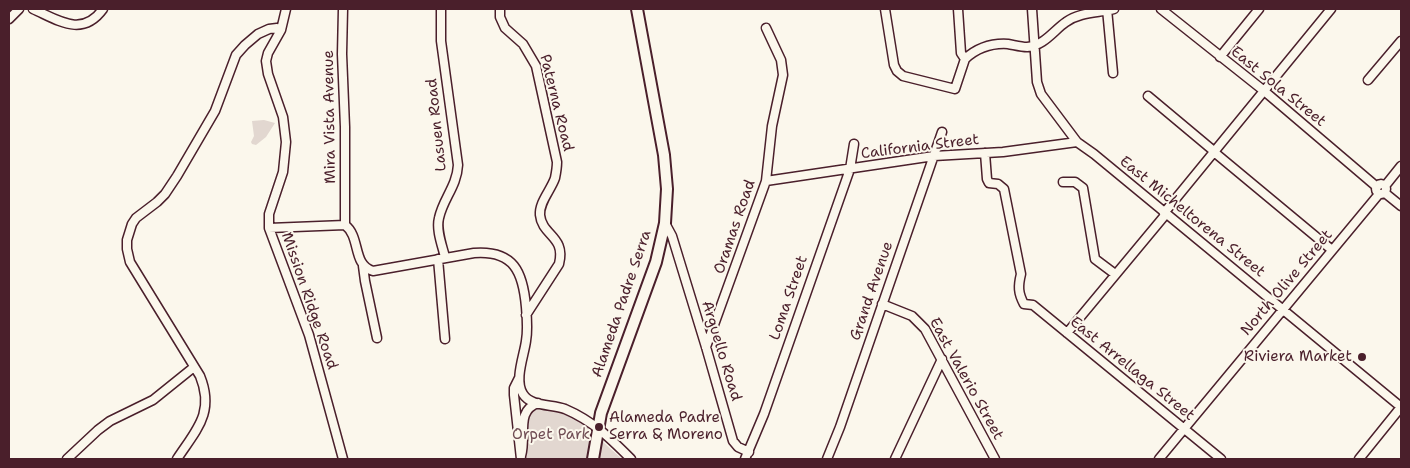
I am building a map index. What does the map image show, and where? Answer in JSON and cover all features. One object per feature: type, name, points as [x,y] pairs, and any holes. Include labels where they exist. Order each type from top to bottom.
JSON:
[{"type":"street","points":[[9,19],[19,9]]},
{"type":"street","points":[[33,9],[64,24],[75,25],[89,21],[102,9]]},
{"type":"street","name":"Mission Ridge Road","points":[[286,9],[281,30],[268,53],[266,62],[268,74],[283,117],[286,142],[283,172],[269,214],[270,228],[309,335],[343,459]]},
{"type":"street","name":"Mira Vista Avenue","points":[[343,9],[345,225]]},
{"type":"street","name":"Lasuen Road","points":[[441,9],[441,41],[458,165],[456,179],[439,219],[445,339]]},
{"type":"street","name":"Paterna Road","points":[[500,9],[500,17],[505,28],[523,44],[536,66],[557,162],[555,178],[543,202],[540,213],[542,224],[558,243],[560,260],[526,315]]},
{"type":"street","name":"Alameda Padre Serra","points":[[593,459],[601,413],[656,262],[665,223],[664,155],[637,9]]},
{"type":"street","points":[[885,9],[893,62],[897,72],[903,76],[955,89],[965,59],[974,51],[1006,44],[1026,47],[1035,45],[1048,38],[1066,21],[1074,17],[1110,9],[1113,73]]},
{"type":"street","points":[[958,9],[961,53],[965,59]]},
{"type":"street","name":"East Micheltorena Street","points":[[1032,9],[1037,82],[1042,94],[1077,142],[1401,407]]},
{"type":"street","name":"East Sola Street","points":[[1161,9],[1264,90],[1401,206]]},
{"type":"street","points":[[1220,57],[1259,9]]},
{"type":"street","points":[[1067,333],[1331,9]]},
{"type":"street","points":[[177,459],[200,425],[205,410],[204,386],[130,262],[127,249],[129,231],[136,218],[158,202],[165,194],[215,112],[233,61],[240,50],[264,30],[277,28],[281,30]]},
{"type":"street","name":"Oramas Road","points":[[706,347],[766,181],[772,126],[783,75],[781,60],[766,28]]},
{"type":"street","points":[[1368,80],[1401,40]]},
{"type":"street","points":[[1148,96],[1332,250]]},
{"type":"street","name":"Grand Avenue","points":[[827,459],[840,427],[942,132]]},
{"type":"street","name":"California Street","points":[[766,181],[934,156],[985,153],[1077,142]]},
{"type":"street","name":"Loma Street","points":[[747,456],[764,414],[850,169],[854,144]]},
{"type":"street","name":"East Arrellaga Street","points":[[985,153],[989,183],[998,184],[1004,189],[1021,274],[1018,293],[1024,304],[1033,305],[1221,459]]},
{"type":"street","name":"North Olive Street","points":[[1159,459],[1401,166]]},
{"type":"street","points":[[1063,182],[1075,182],[1083,188],[1095,259],[1115,274]]},
{"type":"street","name":"Arguello Road","points":[[665,223],[672,236],[733,441],[747,456]]},
{"type":"street","points":[[270,228],[345,225],[351,231],[355,237],[363,266],[377,338]]},
{"type":"street","points":[[363,266],[369,270],[377,271],[441,258],[483,252],[496,254],[504,258],[516,269],[523,282],[526,315],[526,341],[520,376],[523,394],[528,399],[562,408],[593,424],[631,459]]},
{"type":"street","name":"East Valerio Street","points":[[882,304],[912,316],[925,329],[995,459]]},
{"type":"street","points":[[896,459],[942,359]]},
{"type":"street","points":[[67,459],[104,425],[153,400],[194,367]]},
{"type":"street","points":[[520,376],[514,392],[520,459]]},
{"type":"street","points":[[520,459],[524,440],[524,414],[530,407],[538,403]]},
{"type":"street","points":[[1359,459],[1401,407]]},
{"type":"green space","points":[[264,120],[275,123],[266,137],[256,145],[252,144],[254,136],[252,121]]},
{"type":"green space","name":"Orpet Park","points":[[548,407],[567,414],[582,423],[622,459],[525,459],[528,413],[535,408]]},
{"type":"place","name":"Riviera Market","points":[[1362,357]]},
{"type":"place","name":"Alameda Padre Serra & Moreno","points":[[599,427]]}]
